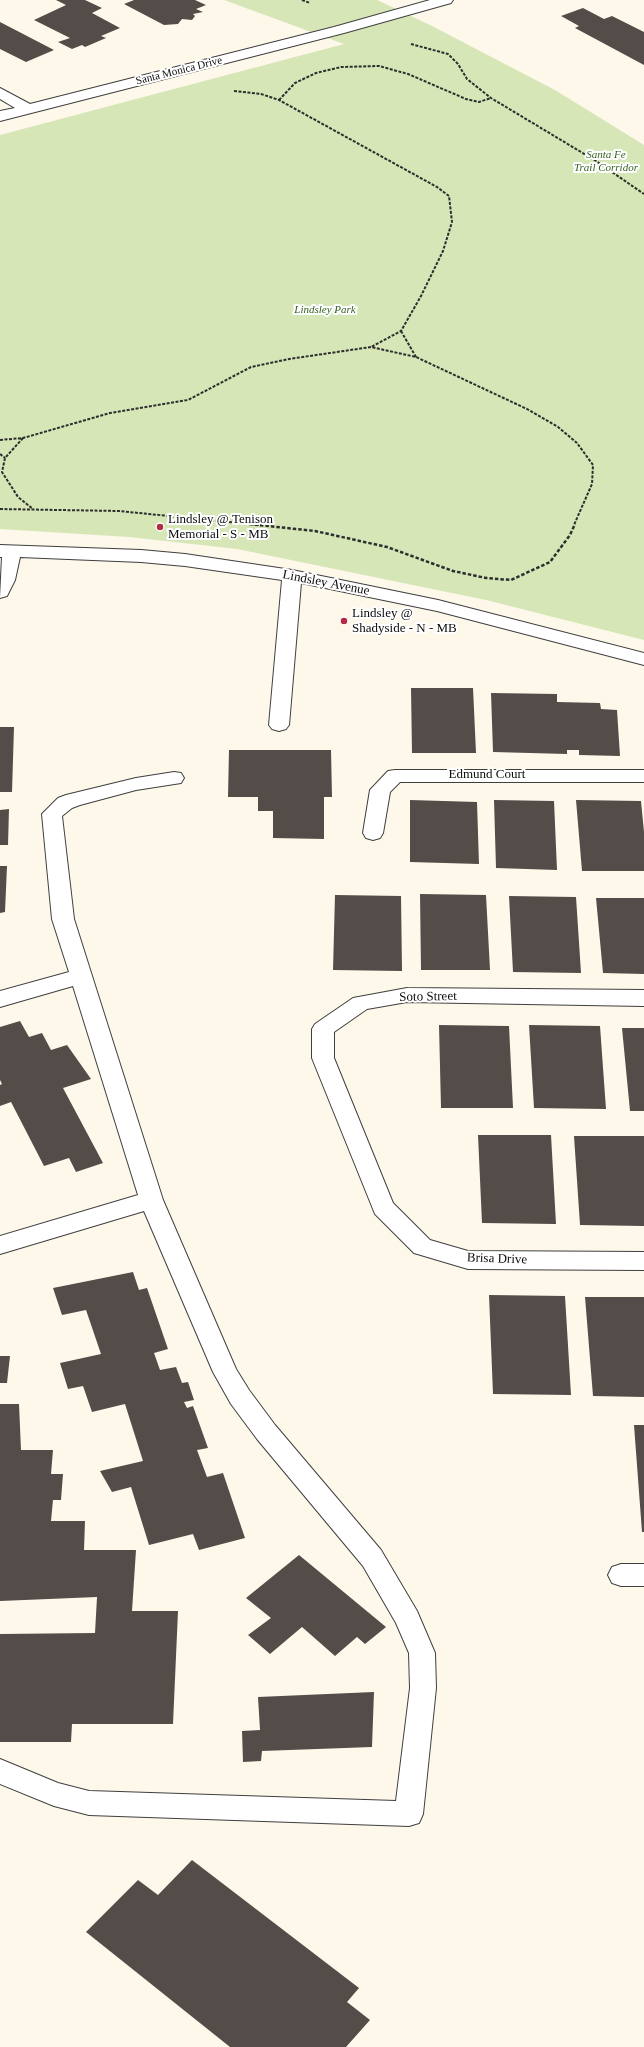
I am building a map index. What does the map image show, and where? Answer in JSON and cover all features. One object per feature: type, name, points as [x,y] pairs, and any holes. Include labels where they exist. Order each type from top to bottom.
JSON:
[{"type":"street","name":"Santa Monica Drive","points":[[0,116],[446,0]]},
{"type":"street","points":[[0,93],[28,109]]},
{"type":"street","points":[[0,592],[6,580],[6,551]]},
{"type":"street","name":"Lindsley Avenue","points":[[6,551],[141,556],[185,560],[292,576],[438,606],[644,659]]},
{"type":"street","points":[[280,725],[292,576]]},
{"type":"street","name":"Edmund Court","points":[[373,833],[380,790],[395,776],[644,776]]},
{"type":"street","points":[[0,1771],[54,1794],[88,1803],[409,1814],[424,1688],[422,1653],[408,1619],[372,1558],[266,1432],[240,1397],[225,1372],[151,1200],[63,919],[52,814],[65,803],[73,800],[136,784],[174,778]]},
{"type":"street","points":[[0,999],[81,976]]},
{"type":"street","name":"Soto Street","points":[[350,1128],[323,1058],[323,1030],[361,1003],[408,995],[644,998]]},
{"type":"street","name":"Brisa Drive","points":[[350,1128],[382,1208],[422,1247],[468,1260],[644,1261]]},
{"type":"street","points":[[0,1245],[151,1200]]},
{"type":"path","points":[[408,43],[448,54],[458,64],[467,79],[491,98],[596,161],[644,194]]},
{"type":"path","points":[[279,100],[295,83],[316,73],[341,67],[379,66],[408,74],[466,99],[479,102],[491,98]]},
{"type":"path","points":[[0,440],[23,438],[110,413],[160,406],[188,400],[251,367],[290,359],[371,347],[402,331],[443,251],[452,222],[449,196],[437,187],[279,100],[261,94],[227,91]]},
{"type":"path","points":[[402,331],[416,357]]},
{"type":"path","points":[[0,509],[119,511],[315,531],[387,547],[453,571],[486,578],[511,580],[550,562],[570,534],[592,484],[593,465],[577,443],[558,427],[527,409],[416,357],[371,347]]},
{"type":"path","points":[[23,438],[5,458],[1,473],[18,497],[34,510]]},
{"type":"path","points":[[0,454],[5,458]]},
{"type":"green space","name":"Lindsley Park","points":[[224,0],[377,0],[430,25],[555,90],[644,145],[644,640],[486,600],[237,549],[129,537],[0,529],[0,135],[344,44]]},
{"type":"building","points":[[56,0],[85,0],[102,8],[92,13],[120,28],[101,36],[106,38],[85,47],[82,45],[72,49],[58,42],[70,38],[34,20],[66,5]]},
{"type":"building","points":[[134,0],[195,0],[206,5],[196,9],[203,12],[193,14],[195,16],[192,20],[182,19],[178,24],[164,25],[124,4]]},
{"type":"building","points":[[583,8],[604,19],[612,16],[644,32],[644,65],[575,28],[579,26],[561,16]]},
{"type":"building","points":[[0,22],[54,50],[26,62],[0,49]]},
{"type":"building","points":[[411,688],[473,688],[476,753],[412,753]]},
{"type":"building","points":[[491,693],[557,694],[557,702],[600,703],[601,709],[617,710],[620,756],[579,755],[579,750],[567,750],[567,754],[493,752]]},
{"type":"building","points":[[0,727],[14,727],[12,792],[0,792]]},
{"type":"building","points":[[229,750],[331,750],[332,797],[324,797],[324,839],[273,838],[273,811],[258,811],[258,797],[228,797]]},
{"type":"building","points":[[410,800],[477,802],[479,864],[410,862]]},
{"type":"building","points":[[494,800],[554,801],[557,870],[496,868]]},
{"type":"building","points":[[576,800],[641,801],[644,832],[644,871],[582,871]]},
{"type":"building","points":[[9,809],[8,845],[0,845],[0,810]]},
{"type":"building","points":[[0,866],[7,866],[5,912],[0,913]]},
{"type":"building","points":[[420,894],[486,895],[490,970],[421,970]]},
{"type":"building","points":[[335,895],[401,896],[402,971],[333,970]]},
{"type":"building","points":[[509,896],[576,897],[581,973],[513,972]]},
{"type":"building","points":[[596,898],[644,898],[644,974],[603,973]]},
{"type":"building","points":[[20,1021],[29,1037],[42,1033],[51,1050],[67,1045],[91,1079],[63,1088],[103,1163],[76,1172],[69,1158],[44,1166],[11,1102],[0,1106],[0,1085],[2,1084],[0,1080],[0,1027]]},
{"type":"building","points":[[439,1025],[509,1026],[513,1108],[441,1108]]},
{"type":"building","points":[[529,1025],[600,1026],[606,1109],[534,1108]]},
{"type":"building","points":[[622,1028],[644,1028],[644,1111],[630,1111]]},
{"type":"building","points":[[478,1135],[551,1135],[556,1224],[482,1223]]},
{"type":"building","points":[[574,1136],[644,1136],[644,1226],[580,1225]]},
{"type":"building","points":[[133,1272],[139,1290],[147,1288],[168,1349],[154,1353],[160,1370],[176,1367],[182,1383],[188,1382],[194,1400],[184,1402],[187,1408],[193,1406],[208,1448],[197,1450],[207,1477],[223,1473],[245,1538],[199,1550],[193,1534],[149,1545],[131,1487],[112,1492],[100,1471],[143,1461],[125,1404],[92,1412],[83,1386],[68,1389],[60,1363],[101,1354],[86,1310],[62,1315],[53,1288]]},
{"type":"building","points":[[489,1295],[565,1296],[571,1395],[493,1394]]},
{"type":"building","points":[[585,1297],[644,1297],[644,1397],[593,1396]]},
{"type":"building","points":[[0,1356],[10,1356],[7,1383],[0,1383]]},
{"type":"building","points":[[0,1404],[19,1404],[21,1450],[53,1450],[51,1474],[63,1474],[61,1500],[53,1500],[51,1521],[85,1521],[84,1550],[136,1550],[132,1611],[178,1611],[173,1724],[72,1724],[71,1742],[0,1742],[0,1634],[95,1633],[97,1597],[0,1601]]},
{"type":"building","points":[[634,1425],[644,1425],[644,1532],[642,1532]]},
{"type":"building","points":[[299,1555],[386,1627],[365,1644],[357,1637],[335,1656],[302,1627],[270,1654],[248,1635],[271,1618],[246,1598]]},
{"type":"building","points":[[374,1692],[372,1747],[262,1751],[261,1761],[243,1762],[242,1731],[260,1730],[258,1697]]},
{"type":"building","points":[[192,1860],[359,1988],[347,2002],[370,2020],[346,2047],[230,2047],[86,1932],[138,1880],[158,1895]]},
{"type":"place","name":"Lindsley @ Tenison Memorial - S - MB","points":[[160,527]]},
{"type":"place","name":"Lindsley @ Shadyside - N - MB","points":[[344,621]]},
{"type":"park label","name":"Santa Fe Trail Corridor","points":[[606,161]]}]
